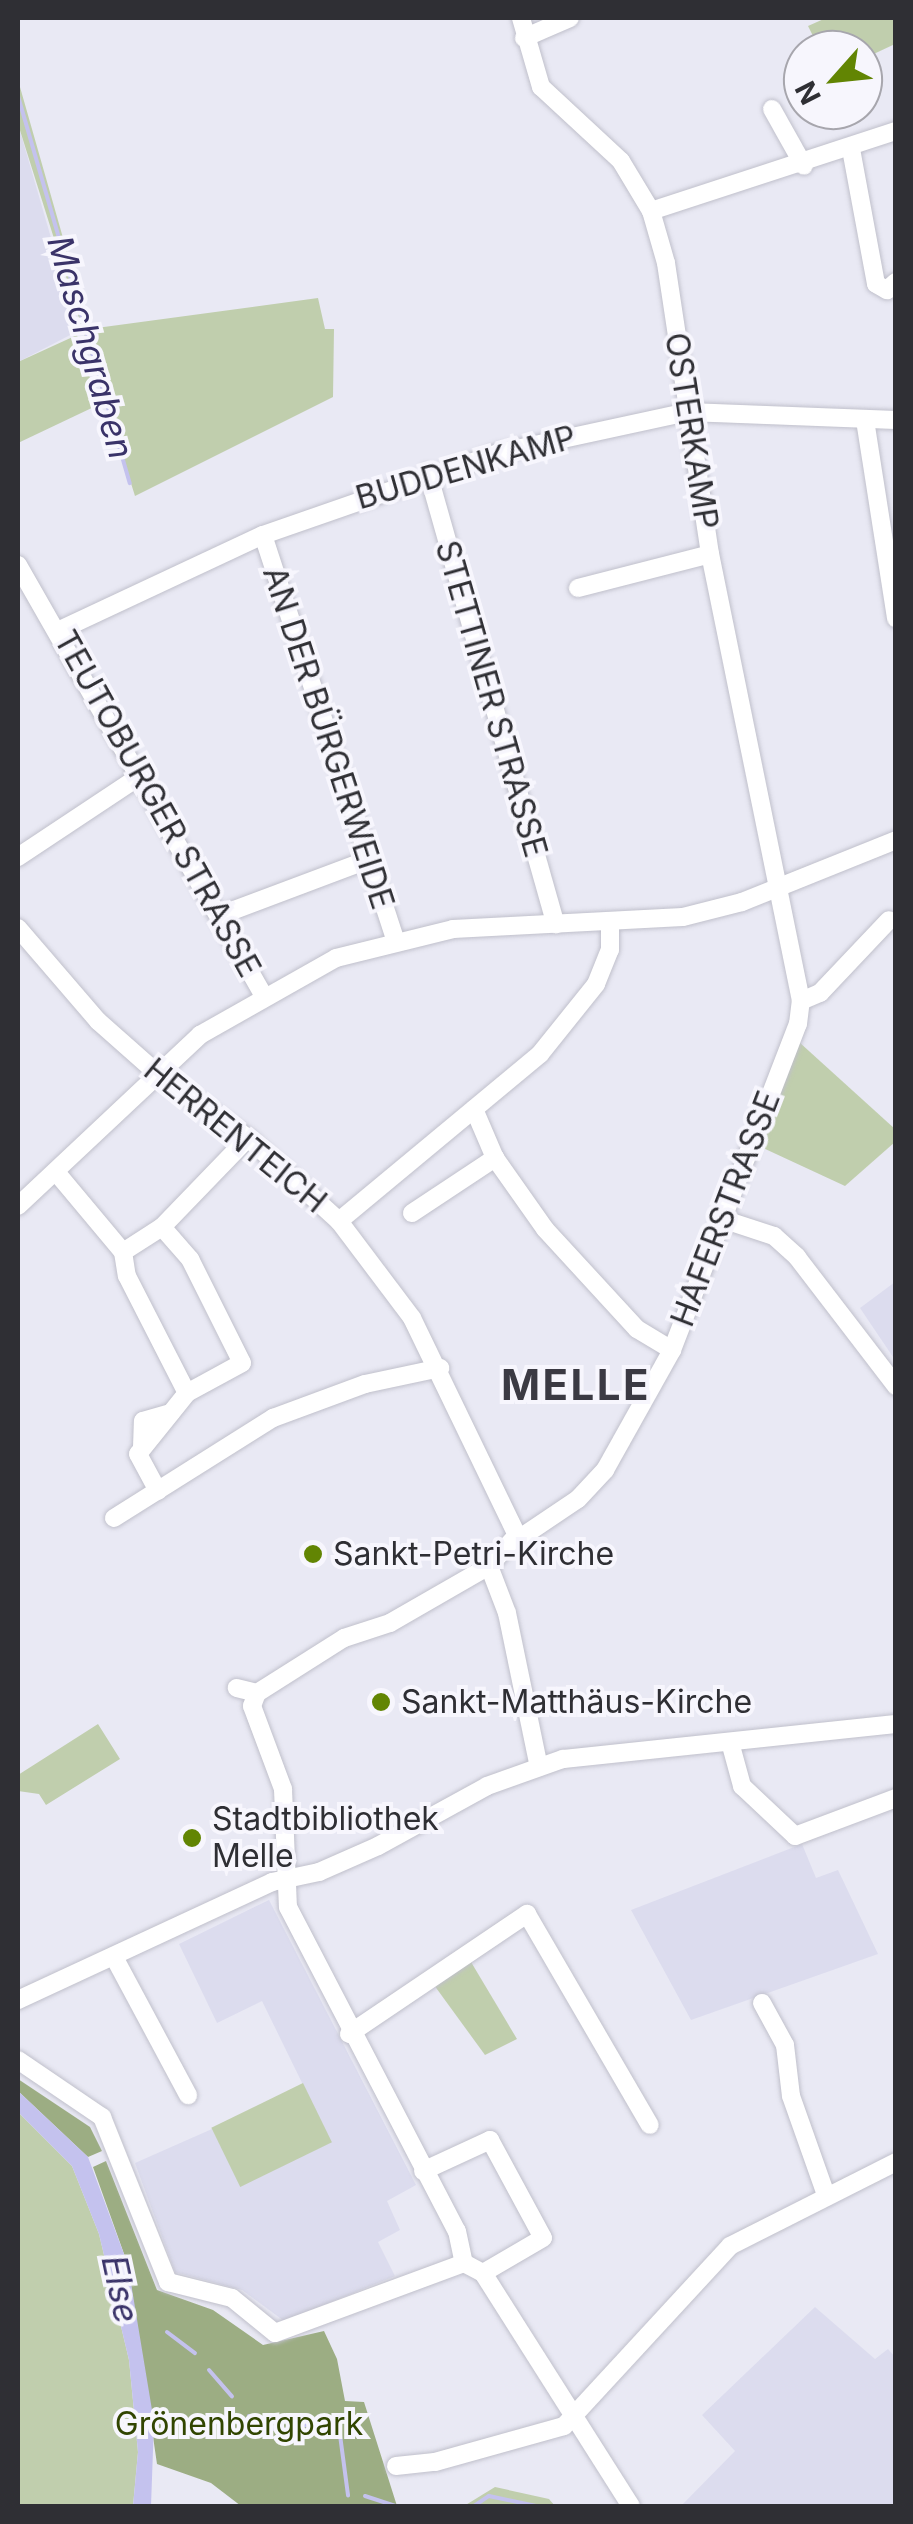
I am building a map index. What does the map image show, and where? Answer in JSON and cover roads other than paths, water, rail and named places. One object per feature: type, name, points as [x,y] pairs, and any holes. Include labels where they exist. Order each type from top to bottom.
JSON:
[{"type":"street","name":"OSTERKAMP","points":[[520,18],[541,87],[621,161],[651,211],[710,554],[777,887]]},
{"type":"street","points":[[524,38],[570,18]]},
{"type":"street","points":[[772,109],[804,166]]},
{"type":"street","points":[[651,211],[804,166],[896,131]]},
{"type":"street","points":[[851,148],[876,266],[876,284],[887,290],[896,282]]},
{"type":"street","points":[[876,266],[896,273]]},
{"type":"street","name":"BUDDENKAMP","points":[[60,630],[262,535],[428,472],[688,412],[896,420]]},
{"type":"street","points":[[865,420],[896,619]]},
{"type":"street","name":"STETTINER STRASSE","points":[[428,472],[556,924]]},
{"type":"street","name":"AN DER BÜRGERWEIDE","points":[[262,535],[395,940]]},
{"type":"street","points":[[578,588],[710,554]]},
{"type":"street","name":"TEUTOBURGER STRASSE","points":[[18,565],[60,630],[263,994]]},
{"type":"street","points":[[18,857],[140,776]]},
{"type":"street","points":[[18,1206],[200,1035],[263,994],[336,958],[395,940],[556,924],[610,925],[683,917],[777,887],[896,840]]},
{"type":"street","points":[[861,856],[896,856]]},
{"type":"street","points":[[222,915],[367,860]]},
{"type":"street","name":"HAFERSTRASSE","points":[[516,1540],[578,1498],[605,1470],[672,1350],[798,1024],[801,1001],[777,887]]},
{"type":"street","points":[[801,1001],[820,993],[889,920]]},
{"type":"street","points":[[339,1221],[474,1108],[574,1017],[603,972],[610,925]]},
{"type":"street","name":"HERRENTEICH","points":[[18,928],[68,991],[158,1074],[248,1138],[339,1221],[440,1368],[516,1540]]},
{"type":"street","points":[[474,1108],[495,1158],[587,1280],[637,1329],[672,1350]]},
{"type":"street","points":[[122,1252],[162,1227],[248,1138]]},
{"type":"street","points":[[412,1213],[495,1158]]},
{"type":"street","points":[[56,1172],[122,1252],[127,1276],[188,1394]]},
{"type":"street","points":[[722,1218],[774,1236],[797,1257],[896,1386]]},
{"type":"street","points":[[162,1227],[190,1259],[242,1363],[188,1394],[142,1447],[138,1454],[163,1488]]},
{"type":"street","points":[[114,1518],[272,1418],[366,1384],[440,1368]]},
{"type":"street","points":[[464,2263],[457,2232],[349,2034],[288,1906],[282,1878],[286,1818],[281,1781],[252,1706],[257,1693],[344,1638],[390,1623],[489,1566],[516,1540]]},
{"type":"street","points":[[489,1566],[508,1614],[539,1767]]},
{"type":"street","points":[[237,1688],[257,1693]]},
{"type":"street","points":[[18,2000],[282,1878],[334,1866],[488,1786],[539,1767],[592,1753],[896,1724]]},
{"type":"street","points":[[730,1742],[742,1786],[795,1836],[896,1798]]},
{"type":"street","points":[[349,2034],[527,1914],[650,2125]]},
{"type":"street","points":[[114,1957],[188,2096]]},
{"type":"street","points":[[762,2002],[785,2045],[791,2096],[826,2196]]},
{"type":"street","points":[[18,2060],[102,2117],[168,2282],[232,2298],[275,2333],[464,2263],[484,2273],[630,2506]]},
{"type":"street","points":[[423,2172],[490,2140],[543,2238],[484,2273]]},
{"type":"street","points":[[396,2466],[520,2441],[564,2426],[730,2246],[896,2162]]},
{"type":"water","name":"Else","points":[[18,2091],[88,2157],[128,2265],[154,2422],[151,2506],[133,2506],[138,2452],[129,2360],[99,2234],[72,2166],[18,2112]]},
{"type":"waterway","name":"Maschgraben","points":[[18,96],[130,483]]},
{"type":"waterway","points":[[167,2332],[195,2353]]},
{"type":"waterway","points":[[209,2370],[232,2396]]},
{"type":"waterway","points":[[249,2416],[280,2432],[306,2425],[328,2426],[340,2435],[348,2495]]},
{"type":"waterway","points":[[365,2496],[395,2506]]},
{"type":"waterway","points":[[474,2506],[489,2496],[536,2506]]},
{"type":"place","name":"Sankt-Petri-Kirche","points":[[313,1554]]},
{"type":"place","name":"Sankt-Matthäus-Kirche","points":[[381,1702]]},
{"type":"place","name":"Stadtbibliothek Melle","points":[[192,1838]]},
{"type":"district","name":"MELLE","points":[[576,1385]]},
{"type":"park label","name":"Grönenbergpark","points":[[239,2424]]}]
